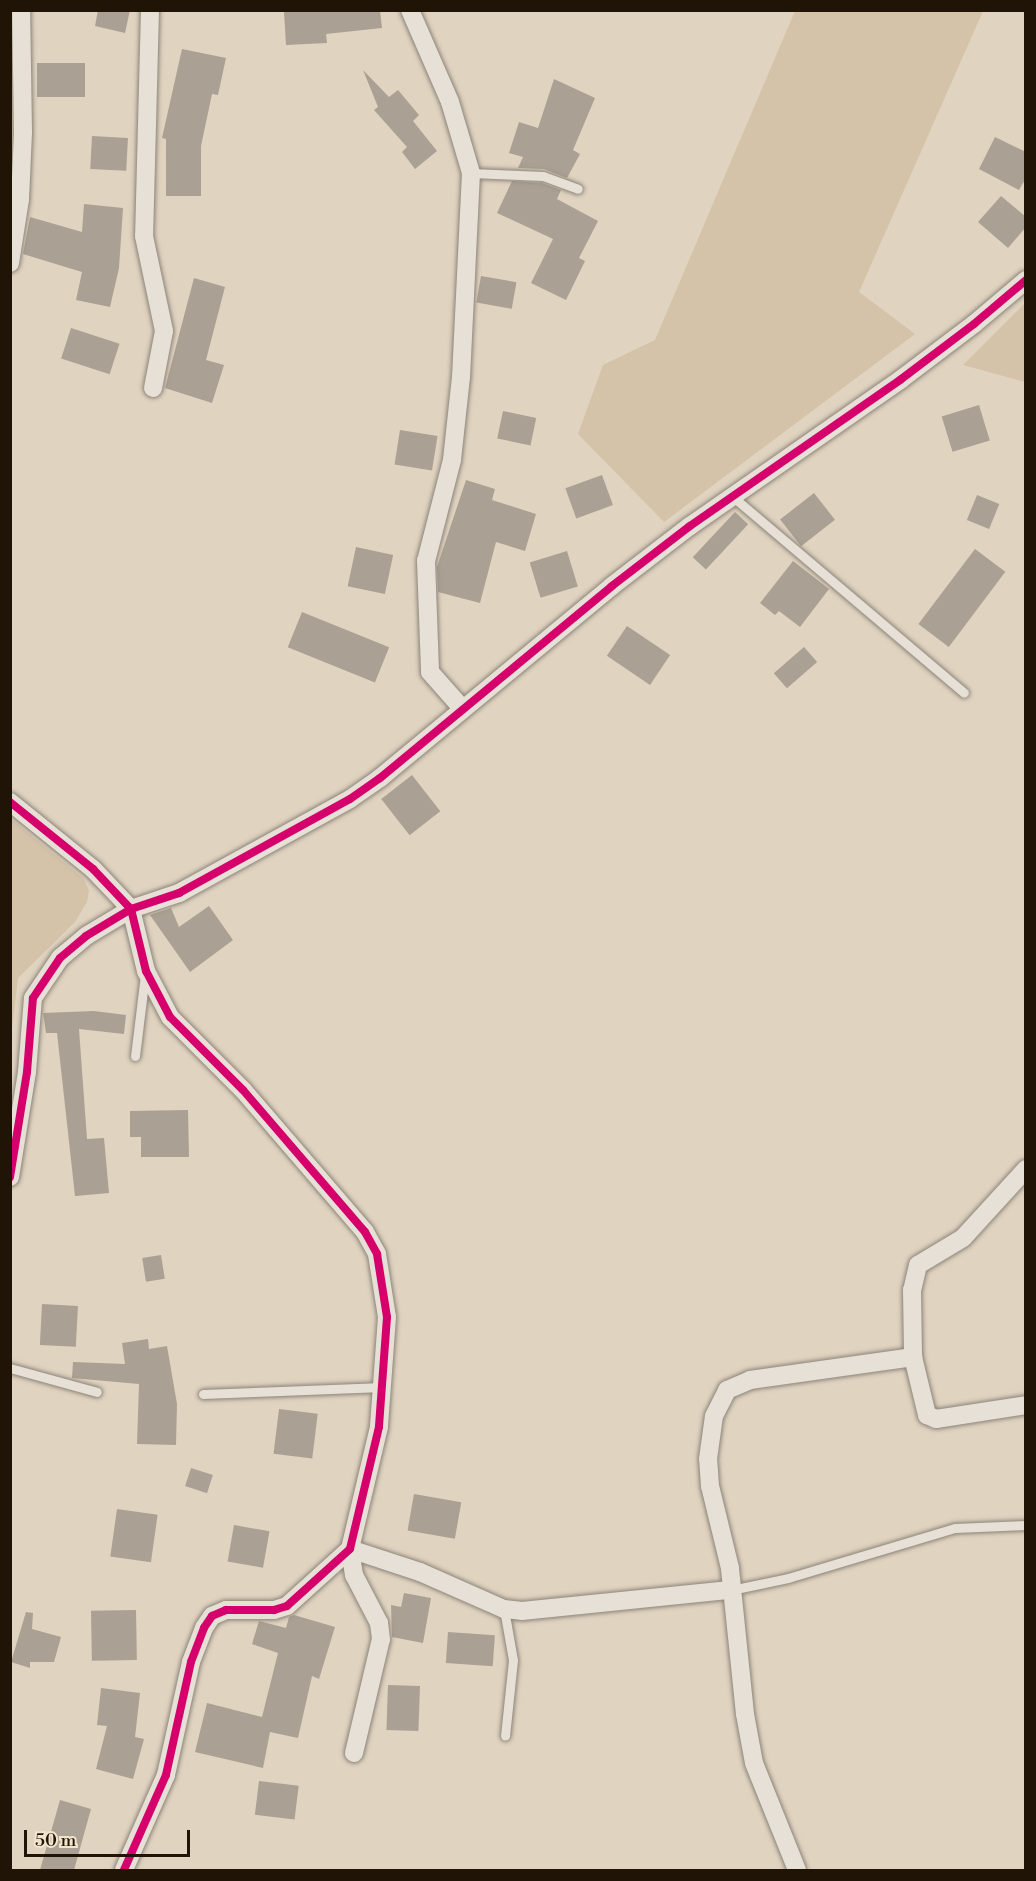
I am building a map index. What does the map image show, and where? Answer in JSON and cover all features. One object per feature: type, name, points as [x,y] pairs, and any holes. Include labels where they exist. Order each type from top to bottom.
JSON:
[{"type":"street","points":[[10,263],[20,199],[23,132],[21,10]]},
{"type":"street","points":[[150,10],[144,236],[164,331],[153,388]]},
{"type":"street","points":[[410,10],[450,102],[471,173],[461,377],[452,460],[426,561],[430,672],[462,707]]},
{"type":"street","points":[[10,1177],[27,1072],[33,998],[38,986],[77,943],[130,909],[179,893],[350,799],[612,586],[732,496],[900,380],[975,324],[1026,280]]},
{"type":"street","points":[[10,802],[93,869],[130,909],[146,971],[163,1007],[184,1035],[243,1090],[365,1232],[384,1284],[387,1317],[385,1386],[350,1549],[354,1575],[379,1623],[381,1639],[354,1754]]},
{"type":"street","points":[[1026,1169],[963,1238],[918,1265],[912,1276],[913,1357],[924,1410],[931,1419],[1026,1405]]},
{"type":"street","points":[[796,1870],[754,1763],[730,1590],[730,1568],[710,1486],[708,1460],[714,1416],[727,1390],[750,1380],[913,1357]]},
{"type":"street","points":[[350,1549],[420,1572],[504,1609],[538,1610],[730,1590]]},
{"type":"street","points":[[124,1870],[159,1798],[194,1652],[208,1622],[226,1610],[274,1610],[287,1606],[350,1549]]},
{"type":"lane","points":[[471,173],[543,176],[578,189]]},
{"type":"lane","points":[[732,496],[964,693]]},
{"type":"lane","points":[[135,1056],[146,971]]},
{"type":"lane","points":[[10,1368],[97,1392]]},
{"type":"lane","points":[[203,1394],[385,1386]]},
{"type":"lane","points":[[730,1590],[788,1578],[955,1528],[1026,1526]]},
{"type":"lane","points":[[504,1609],[513,1660],[505,1736]]},
{"type":"shaded area","points":[[795,11],[983,11],[859,292],[915,334],[664,522],[578,434],[603,365],[655,340]]},
{"type":"shaded area","points":[[1025,302],[1025,382],[963,365],[1024,304]]},
{"type":"shaded area","points":[[11,819],[83,878],[89,890],[87,902],[75,922],[18,978],[11,1037]]},
{"type":"building","points":[[98,10],[130,10],[125,33],[95,26]]},
{"type":"building","points":[[380,10],[382,28],[326,34],[327,43],[286,45],[284,12]]},
{"type":"building","points":[[182,49],[226,58],[218,95],[212,94],[201,146],[201,196],[166,196],[166,139],[162,138]]},
{"type":"building","points":[[37,63],[85,63],[85,97],[37,97]]},
{"type":"building","points":[[363,70],[389,97],[398,90],[419,115],[413,121],[437,151],[415,169],[402,152],[407,147],[374,110],[378,107]]},
{"type":"building","points":[[554,79],[595,98],[573,150],[580,154],[567,178],[544,169],[518,168],[523,157],[509,153],[519,122],[538,128]]},
{"type":"building","points":[[92,136],[128,138],[126,171],[90,169]]},
{"type":"building","points":[[995,137],[1026,152],[1026,178],[1019,190],[979,169]]},
{"type":"building","points":[[512,181],[542,183],[561,190],[557,199],[598,221],[579,258],[585,261],[566,300],[531,283],[553,239],[497,213]]},
{"type":"building","points":[[1001,196],[1026,217],[1026,227],[1008,248],[978,222]]},
{"type":"building","points":[[84,204],[123,208],[119,268],[110,307],[76,300],[82,272],[23,254],[30,217],[82,232]]},
{"type":"building","points":[[481,276],[516,282],[512,309],[476,303]]},
{"type":"building","points":[[194,278],[225,287],[206,360],[224,365],[212,403],[165,388]]},
{"type":"building","points":[[71,328],[120,344],[110,374],[61,358]]},
{"type":"building","points":[[979,405],[990,440],[953,452],[942,416]]},
{"type":"building","points":[[503,411],[536,418],[530,445],[497,438]]},
{"type":"building","points":[[400,430],[438,436],[432,471],[395,465]]},
{"type":"building","points":[[602,475],[613,505],[576,518],[565,488]]},
{"type":"building","points":[[466,480],[495,489],[492,500],[536,514],[525,551],[496,542],[480,603],[438,592],[437,567]]},
{"type":"building","points":[[814,493],[835,520],[801,546],[780,519]]},
{"type":"building","points":[[977,495],[999,504],[989,529],[967,520]]},
{"type":"building","points":[[735,512],[748,524],[706,570],[693,557]]},
{"type":"building","points":[[356,547],[393,555],[385,594],[348,586]]},
{"type":"building","points":[[975,549],[1005,572],[949,647],[918,624]]},
{"type":"building","points":[[567,551],[578,586],[541,598],[530,562]]},
{"type":"building","points":[[793,561],[829,589],[800,627],[779,611],[775,615],[760,603]]},
{"type":"building","points":[[302,612],[389,647],[375,682],[288,647]]},
{"type":"building","points":[[627,626],[670,655],[650,685],[607,656]]},
{"type":"building","points":[[804,647],[817,662],[787,688],[774,673]]},
{"type":"building","points":[[412,775],[440,811],[410,835],[381,799]]},
{"type":"building","points":[[209,906],[233,940],[190,972],[150,915],[171,908],[179,927]]},
{"type":"building","points":[[94,1011],[126,1015],[124,1034],[79,1029],[87,1139],[104,1138],[109,1193],[75,1196],[57,1033],[46,1033],[43,1013]]},
{"type":"building","points":[[188,1110],[189,1157],[141,1157],[141,1137],[130,1137],[130,1111]]},
{"type":"building","points":[[161,1255],[165,1279],[146,1282],[142,1258]]},
{"type":"building","points":[[42,1304],[78,1306],[76,1347],[40,1345]]},
{"type":"building","points":[[148,1339],[149,1349],[167,1346],[177,1404],[176,1445],[137,1444],[139,1384],[72,1378],[73,1362],[125,1364],[122,1343]]},
{"type":"building","points":[[279,1409],[318,1414],[312,1458],[274,1454]]},
{"type":"building","points":[[191,1468],[213,1475],[207,1493],[185,1486]]},
{"type":"building","points":[[414,1494],[461,1502],[455,1539],[408,1530]]},
{"type":"building","points":[[117,1509],[158,1515],[151,1562],[110,1557]]},
{"type":"building","points":[[234,1525],[269,1531],[263,1568],[228,1561]]},
{"type":"building","points":[[404,1593],[431,1598],[423,1643],[392,1637],[391,1605],[401,1607]]},
{"type":"building","points":[[136,1610],[137,1660],[92,1661],[91,1611]]},
{"type":"building","points":[[26,1612],[33,1613],[32,1629],[61,1637],[54,1662],[30,1662],[30,1668],[11,1662]]},
{"type":"building","points":[[294,1615],[335,1627],[319,1679],[312,1676],[298,1738],[270,1732],[263,1768],[195,1752],[207,1703],[262,1717],[278,1653],[252,1644],[259,1621],[286,1628],[289,1617]]},
{"type":"building","points":[[448,1632],[495,1635],[493,1666],[446,1663]]},
{"type":"building","points":[[388,1685],[420,1686],[418,1731],[386,1730]]},
{"type":"building","points":[[101,1688],[140,1693],[135,1737],[144,1739],[133,1779],[96,1769],[107,1726],[97,1725]]},
{"type":"building","points":[[259,1781],[299,1786],[295,1820],[255,1815]]},
{"type":"building","points":[[60,1800],[91,1809],[74,1870],[40,1870]]},
{"type":"cycle path","points":[[10,1177],[27,1072],[33,998],[60,958],[86,936],[131,909],[179,893],[350,799],[380,778],[612,586],[690,526],[900,380],[974,324],[1026,280]]},
{"type":"cycle path","points":[[10,802],[93,869],[131,909],[146,971],[170,1017],[243,1090],[365,1232],[377,1254],[387,1317],[379,1427],[350,1549],[287,1606],[274,1610],[226,1610],[212,1616],[204,1628],[191,1662],[166,1775],[124,1870]]}]
